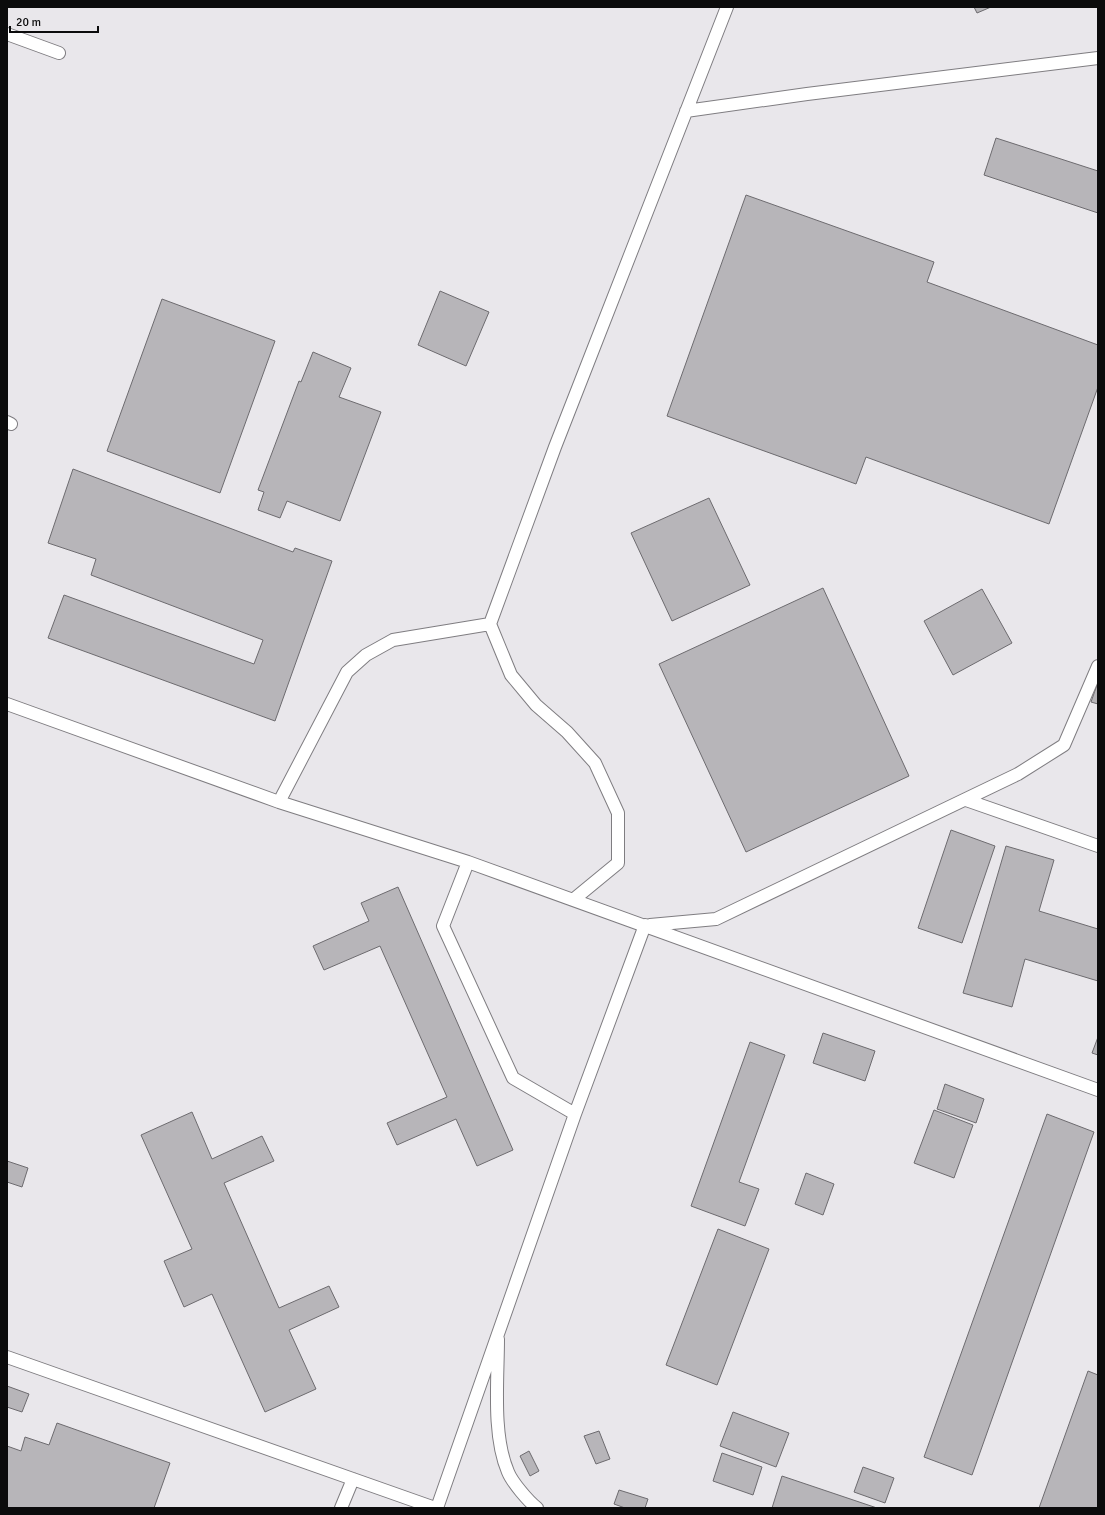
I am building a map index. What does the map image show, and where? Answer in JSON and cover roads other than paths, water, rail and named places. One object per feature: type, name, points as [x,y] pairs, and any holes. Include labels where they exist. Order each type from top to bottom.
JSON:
[{"type":"lane","points":[[573,900],[618,863],[618,814],[595,763],[567,732],[536,705],[511,675],[490,624],[555,447],[727,7]]},
{"type":"lane","points":[[7,34],[59,53]]},
{"type":"lane","points":[[686,111],[807,94],[1098,58]]},
{"type":"lane","points":[[279,802],[347,672],[366,655],[393,640],[490,624]]},
{"type":"lane","points":[[645,925],[716,919],[1018,774],[1064,745],[1098,666]]},
{"type":"lane","points":[[7,704],[279,802],[468,862],[1098,1090]]},
{"type":"lane","points":[[966,800],[1098,846]]},
{"type":"lane","points":[[468,862],[443,926],[514,1078],[575,1114]]},
{"type":"lane","points":[[7,1357],[436,1508],[575,1114],[645,925]]},
{"type":"lane","points":[[498,1329],[498,1421],[500,1446],[508,1474],[529,1502],[537,1508]]},
{"type":"lane","points":[[341,1508],[353,1479]]}]
